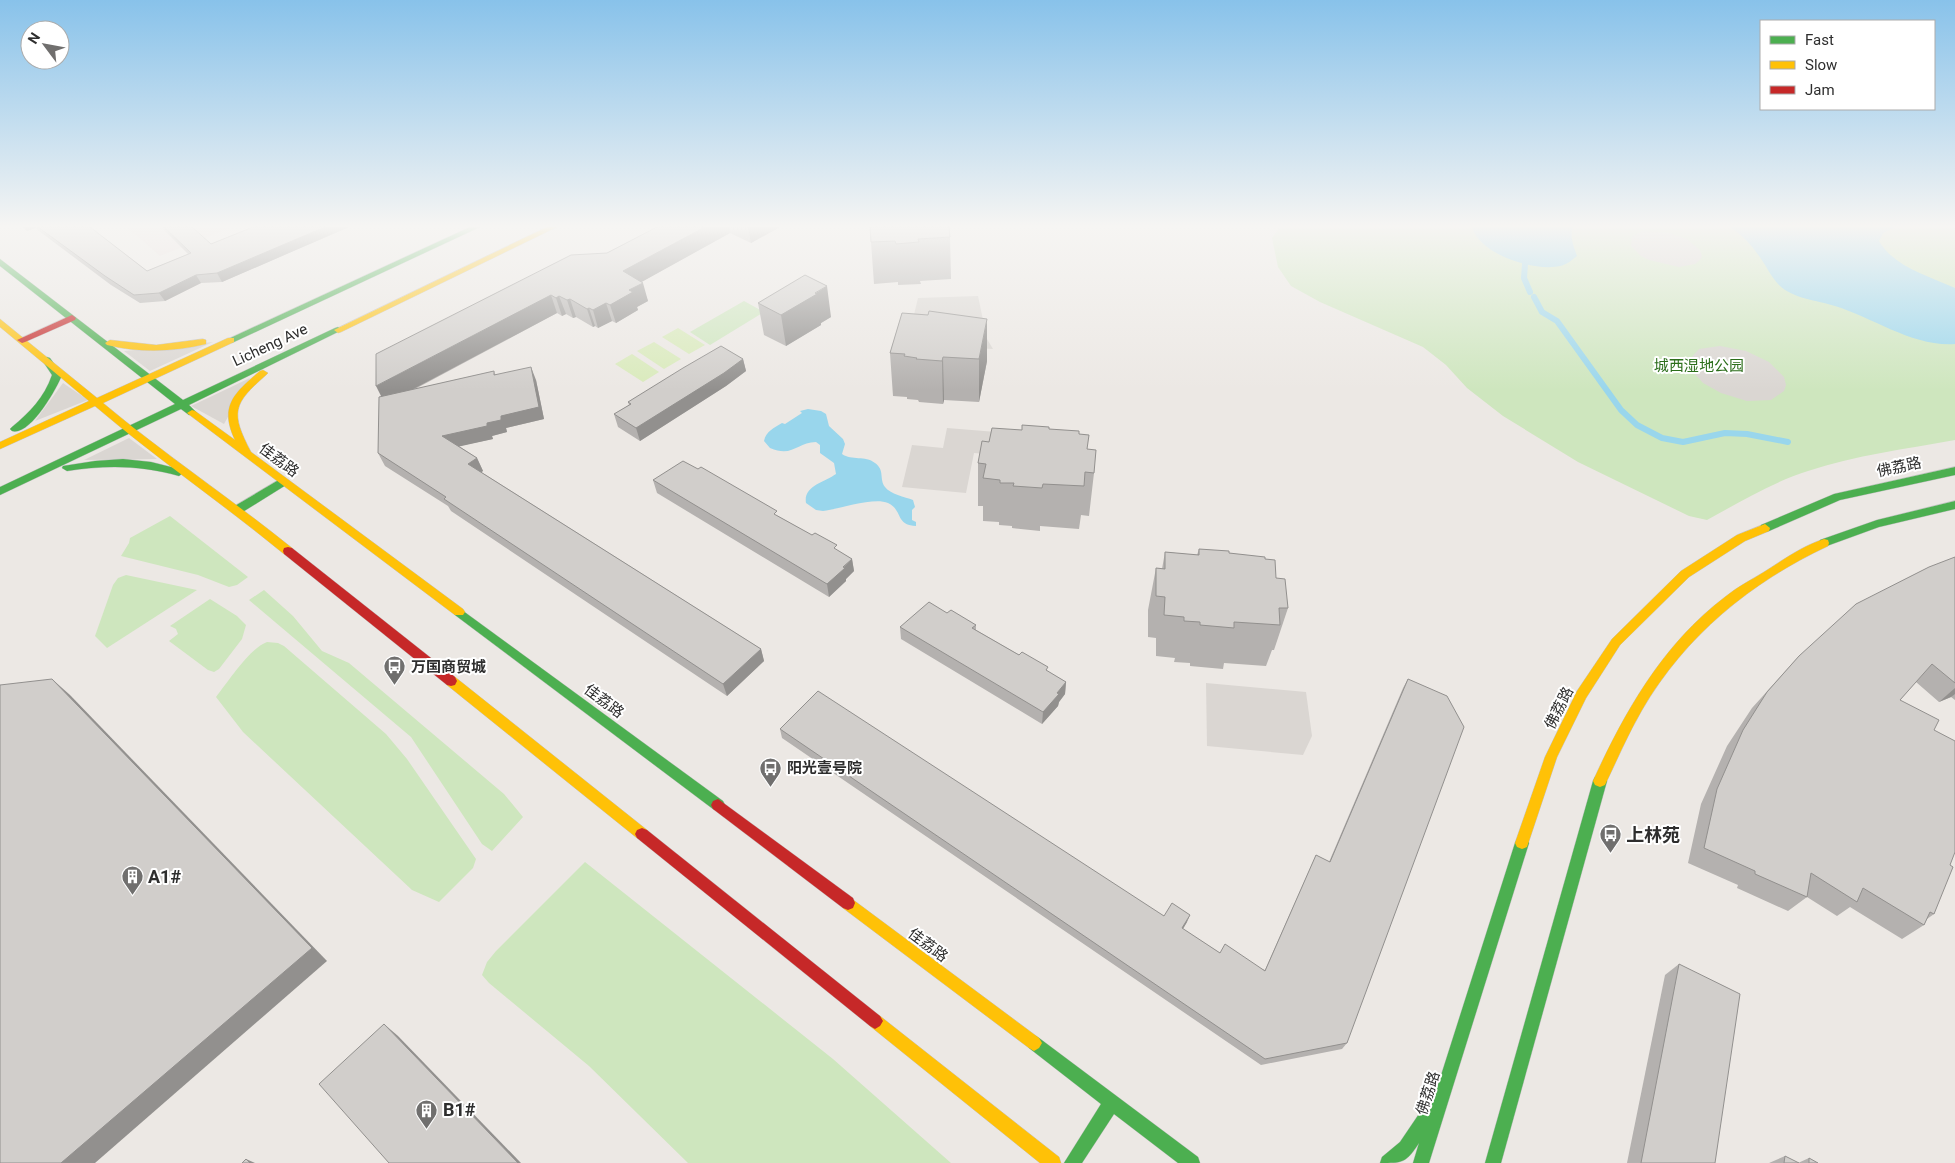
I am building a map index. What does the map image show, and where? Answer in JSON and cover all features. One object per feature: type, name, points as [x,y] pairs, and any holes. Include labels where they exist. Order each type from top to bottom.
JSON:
[{"type":"main road","name":"佳荔路","points":[[25,281],[282,482],[697,789],[1192,1163]]},
{"type":"main road","name":"Licheng Ave","points":[[4,445],[150,378],[231,345],[285,315],[358,281]]},
{"type":"main road","name":"Licheng Ave","points":[[0,491],[20,482],[30,473],[180,404],[253,365],[302,346],[439,281]]},
{"type":"main road","points":[[102,341],[144,350],[169,349],[208,341],[285,315]]},
{"type":"main road","points":[[22,340],[72,318]]},
{"type":"main road","points":[[0,322],[128,429],[237,510],[1053,1163]]},
{"type":"main road","points":[[248,456],[235,434],[229,415],[230,409],[239,394],[249,384],[302,346]]},
{"type":"main road","points":[[4,445],[40,409],[50,395],[57,376],[47,360]]},
{"type":"main road","points":[[20,482],[82,465],[121,462],[166,467],[199,480]]},
{"type":"main road","name":"佛荔路","points":[[1421,1163],[1546,772],[1582,696],[1616,642],[1685,574],[1741,538],[1838,497],[1955,471]]},
{"type":"main road","points":[[237,510],[282,482]]},
{"type":"main road","points":[[1493,1163],[1600,781],[1611,754],[1623,732],[1663,667],[1690,636],[1728,601],[1783,564],[1838,538],[1878,524],[1955,505]]},
{"type":"main road","points":[[1388,1163],[1406,1148],[1444,1093]]},
{"type":"main road","points":[[1072,1163],[1112,1102]]},
{"type":"main road","points":[[1508,1108],[1508,1153]]},
{"type":"green space","name":"城西湿地公园","points":[[1288,281],[1955,281],[1955,440],[1826,465],[1769,487],[1707,520],[1689,516],[1578,462],[1503,416],[1467,388],[1446,365],[1423,347],[1320,302],[1291,286]]},
{"type":"green space","points":[[744,301],[764,312],[710,345],[690,332]]},
{"type":"green space","points":[[678,328],[705,345],[689,354],[662,337]]},
{"type":"green space","points":[[654,342],[681,359],[664,369],[637,351]]},
{"type":"green space","points":[[632,354],[659,372],[643,382],[615,364]]},
{"type":"green space","points":[[170,516],[248,577],[237,585],[229,587],[198,575],[121,556],[130,538]]},
{"type":"green space","points":[[126,575],[197,590],[107,648],[95,636],[113,585],[118,578]]},
{"type":"green space","points":[[264,590],[293,616],[322,651],[349,663],[504,794],[523,817],[492,851],[482,844],[411,737],[249,600]]},
{"type":"green space","points":[[210,599],[237,616],[246,625],[242,639],[219,669],[214,672],[208,670],[169,641],[178,634],[176,629],[170,626]]},
{"type":"green space","points":[[267,642],[278,643],[284,646],[386,734],[407,759],[476,859],[473,868],[439,902],[412,890],[243,732],[216,697],[247,658],[260,645]]},
{"type":"green space","points":[[585,862],[833,1059],[951,1163],[688,1163],[589,1066],[489,983],[482,975],[487,962],[496,951]]},
{"type":"shaded area","points":[[978,296],[987,339],[993,349],[907,344],[918,298]]},
{"type":"shaded area","points":[[213,342],[150,371],[124,351]]},
{"type":"shaded area","points":[[1720,346],[1746,351],[1769,362],[1784,377],[1786,385],[1784,391],[1771,400],[1747,401],[1721,393],[1703,383],[1692,371],[1690,359],[1699,349]]},
{"type":"shaded area","points":[[250,378],[224,424],[191,406]]},
{"type":"shaded area","points":[[63,383],[88,400],[35,421]]},
{"type":"shaded area","points":[[947,428],[1057,437],[1084,462],[974,453],[966,493],[902,487],[912,445],[943,448]]},
{"type":"shaded area","points":[[129,438],[157,459],[84,460]]},
{"type":"shaded area","points":[[1206,683],[1306,692],[1312,736],[1303,755],[1207,746]]},
{"type":"water","points":[[1776,281],[1939,281],[1955,288],[1955,344],[1939,344],[1924,341],[1894,331],[1850,311],[1791,293]]},
{"type":"water","points":[[808,409],[821,411],[826,414],[829,426],[843,439],[845,444],[842,454],[867,459],[875,463],[880,469],[883,484],[887,489],[913,500],[915,507],[912,510],[912,520],[916,522],[916,526],[905,523],[896,509],[888,503],[865,502],[823,511],[816,510],[806,503],[806,497],[811,488],[836,474],[834,463],[820,453],[820,445],[816,442],[804,444],[790,450],[778,451],[770,448],[764,441],[768,432],[773,428],[782,423],[785,424],[802,413],[800,411]]},
{"type":"building","points":[[113,281],[183,281],[159,293],[134,295]]},
{"type":"building","points":[[519,281],[640,281],[643,283],[629,290],[633,292],[610,305],[606,303],[593,310],[587,309],[570,299],[567,300],[559,296],[556,298],[551,295],[376,386],[376,354]]},
{"type":"building","points":[[794,281],[818,281],[827,286],[781,315],[758,303]]},
{"type":"building","points":[[929,311],[987,319],[979,359],[943,357],[942,361],[916,359],[904,356],[905,354],[890,353],[902,313],[928,315]]},
{"type":"building","points":[[721,346],[743,359],[636,428],[614,414],[631,404],[628,402]]},
{"type":"building","points":[[531,367],[539,407],[501,416],[501,420],[487,423],[487,426],[442,436],[477,458],[468,464],[761,649],[723,684],[444,499],[446,497],[378,453],[379,397],[494,371],[494,375]]},
{"type":"building","points":[[1022,425],[1079,431],[1079,434],[1089,435],[1087,449],[1096,450],[1094,473],[1085,472],[1084,486],[1043,484],[1042,488],[1013,486],[1014,483],[1000,483],[1000,480],[983,478],[986,464],[978,463],[982,441],[989,442],[992,428],[1022,430]]},
{"type":"building","points":[[683,461],[698,469],[701,467],[777,511],[774,514],[812,535],[815,533],[837,545],[834,548],[852,559],[827,584],[653,480]]},
{"type":"building","points":[[1199,549],[1229,551],[1229,553],[1275,560],[1276,578],[1285,579],[1288,608],[1279,608],[1280,625],[1234,622],[1234,628],[1200,625],[1200,622],[1184,621],[1184,617],[1164,615],[1165,597],[1156,596],[1156,568],[1165,569],[1165,552],[1199,555]]},
{"type":"building","points":[[1955,557],[1955,683],[1932,664],[1900,700],[1939,720],[1934,730],[1955,741],[1955,852],[1950,865],[1953,867],[1934,914],[1930,912],[1924,925],[1863,888],[1857,902],[1811,873],[1807,897],[1755,874],[1755,871],[1704,848],[1717,789],[1743,730],[1767,692],[1799,656],[1856,604],[1929,567]]},
{"type":"building","points":[[929,602],[947,613],[951,610],[976,625],[972,628],[1019,655],[1022,652],[1048,667],[1046,670],[1066,682],[1057,693],[1059,694],[1043,712],[900,627]]},
{"type":"building","name":"A1#","points":[[52,679],[312,948],[61,1163],[0,1163],[0,685]]},
{"type":"building","points":[[1408,679],[1447,696],[1464,727],[1347,1043],[1265,1059],[780,729],[818,691],[1164,916],[1172,903],[1190,915],[1182,928],[1220,953],[1225,944],[1265,971],[1316,855],[1330,862]]},
{"type":"building","points":[[1679,964],[1740,994],[1715,1163],[1641,1163]]},
{"type":"building","name":"B1#","points":[[384,1024],[518,1163],[389,1163],[319,1084]]},
{"type":"building","points":[[1785,1156],[1799,1163],[1784,1163]]},
{"type":"building","points":[[1809,1158],[1818,1163],[1809,1163]]},
{"type":"building","points":[[246,1159],[250,1163],[242,1163]]},
{"type":"waterway","points":[[1525,281],[1530,292]]},
{"type":"waterway","points":[[1534,297],[1542,312],[1557,321],[1621,410],[1637,425],[1662,438],[1683,442],[1725,433],[1747,434],[1788,442]]},
{"type":"traffic: fast","points":[[25,281],[192,413]]},
{"type":"traffic: fast","points":[[231,340],[358,281]]},
{"type":"traffic: fast","points":[[0,491],[338,330]]},
{"type":"traffic: fast","points":[[15,429],[41,405],[54,384],[57,375],[47,360]]},
{"type":"traffic: fast","points":[[67,468],[123,463],[151,465],[179,472]]},
{"type":"traffic: fast","points":[[1765,528],[1838,497],[1955,471]]},
{"type":"traffic: fast","points":[[237,510],[282,482]]},
{"type":"traffic: fast","points":[[1824,543],[1877,524],[1955,505]]},
{"type":"traffic: fast","points":[[459,612],[718,805]]},
{"type":"traffic: fast","points":[[1493,1163],[1600,781]]},
{"type":"traffic: fast","points":[[1421,1163],[1522,843]]},
{"type":"traffic: fast","points":[[1034,1043],[1192,1163]]},
{"type":"traffic: fast","points":[[1072,1163],[1112,1102]]},
{"type":"traffic: fast","points":[[1388,1163],[1406,1148],[1427,1117]]},
{"type":"traffic: slow","points":[[338,330],[440,281]]},
{"type":"traffic: slow","points":[[0,322],[128,429],[237,510],[288,551]]},
{"type":"traffic: slow","points":[[0,446],[231,340]]},
{"type":"traffic: slow","points":[[110,343],[156,348],[203,342]]},
{"type":"traffic: slow","points":[[246,452],[234,426],[233,408],[242,392],[263,373]]},
{"type":"traffic: slow","points":[[192,413],[459,612]]},
{"type":"traffic: slow","points":[[1522,843],[1551,757],[1581,695],[1616,642],[1685,574],[1741,538],[1765,528]]},
{"type":"traffic: slow","points":[[1600,781],[1611,755],[1638,705],[1669,659],[1688,638],[1707,618],[1734,597],[1795,558],[1824,543]]},
{"type":"traffic: slow","points":[[451,681],[642,834]]},
{"type":"traffic: slow","points":[[848,903],[1034,1043]]},
{"type":"traffic: slow","points":[[875,1021],[1053,1163]]},
{"type":"traffic: jam","points":[[22,340],[72,318]]},
{"type":"traffic: jam","points":[[288,551],[451,681]]},
{"type":"traffic: jam","points":[[718,805],[848,903]]},
{"type":"traffic: jam","points":[[642,834],[875,1021]]},
{"type":"place","name":"万国商贸城","points":[[395,686]]},
{"type":"place","name":"阳光壹号院","points":[[771,787]]},
{"type":"place","name":"上林苑","points":[[1610,854]]},
{"type":"place","name":"A1#","points":[[132,896]]},
{"type":"place","name":"B1#","points":[[427,1129]]}]
